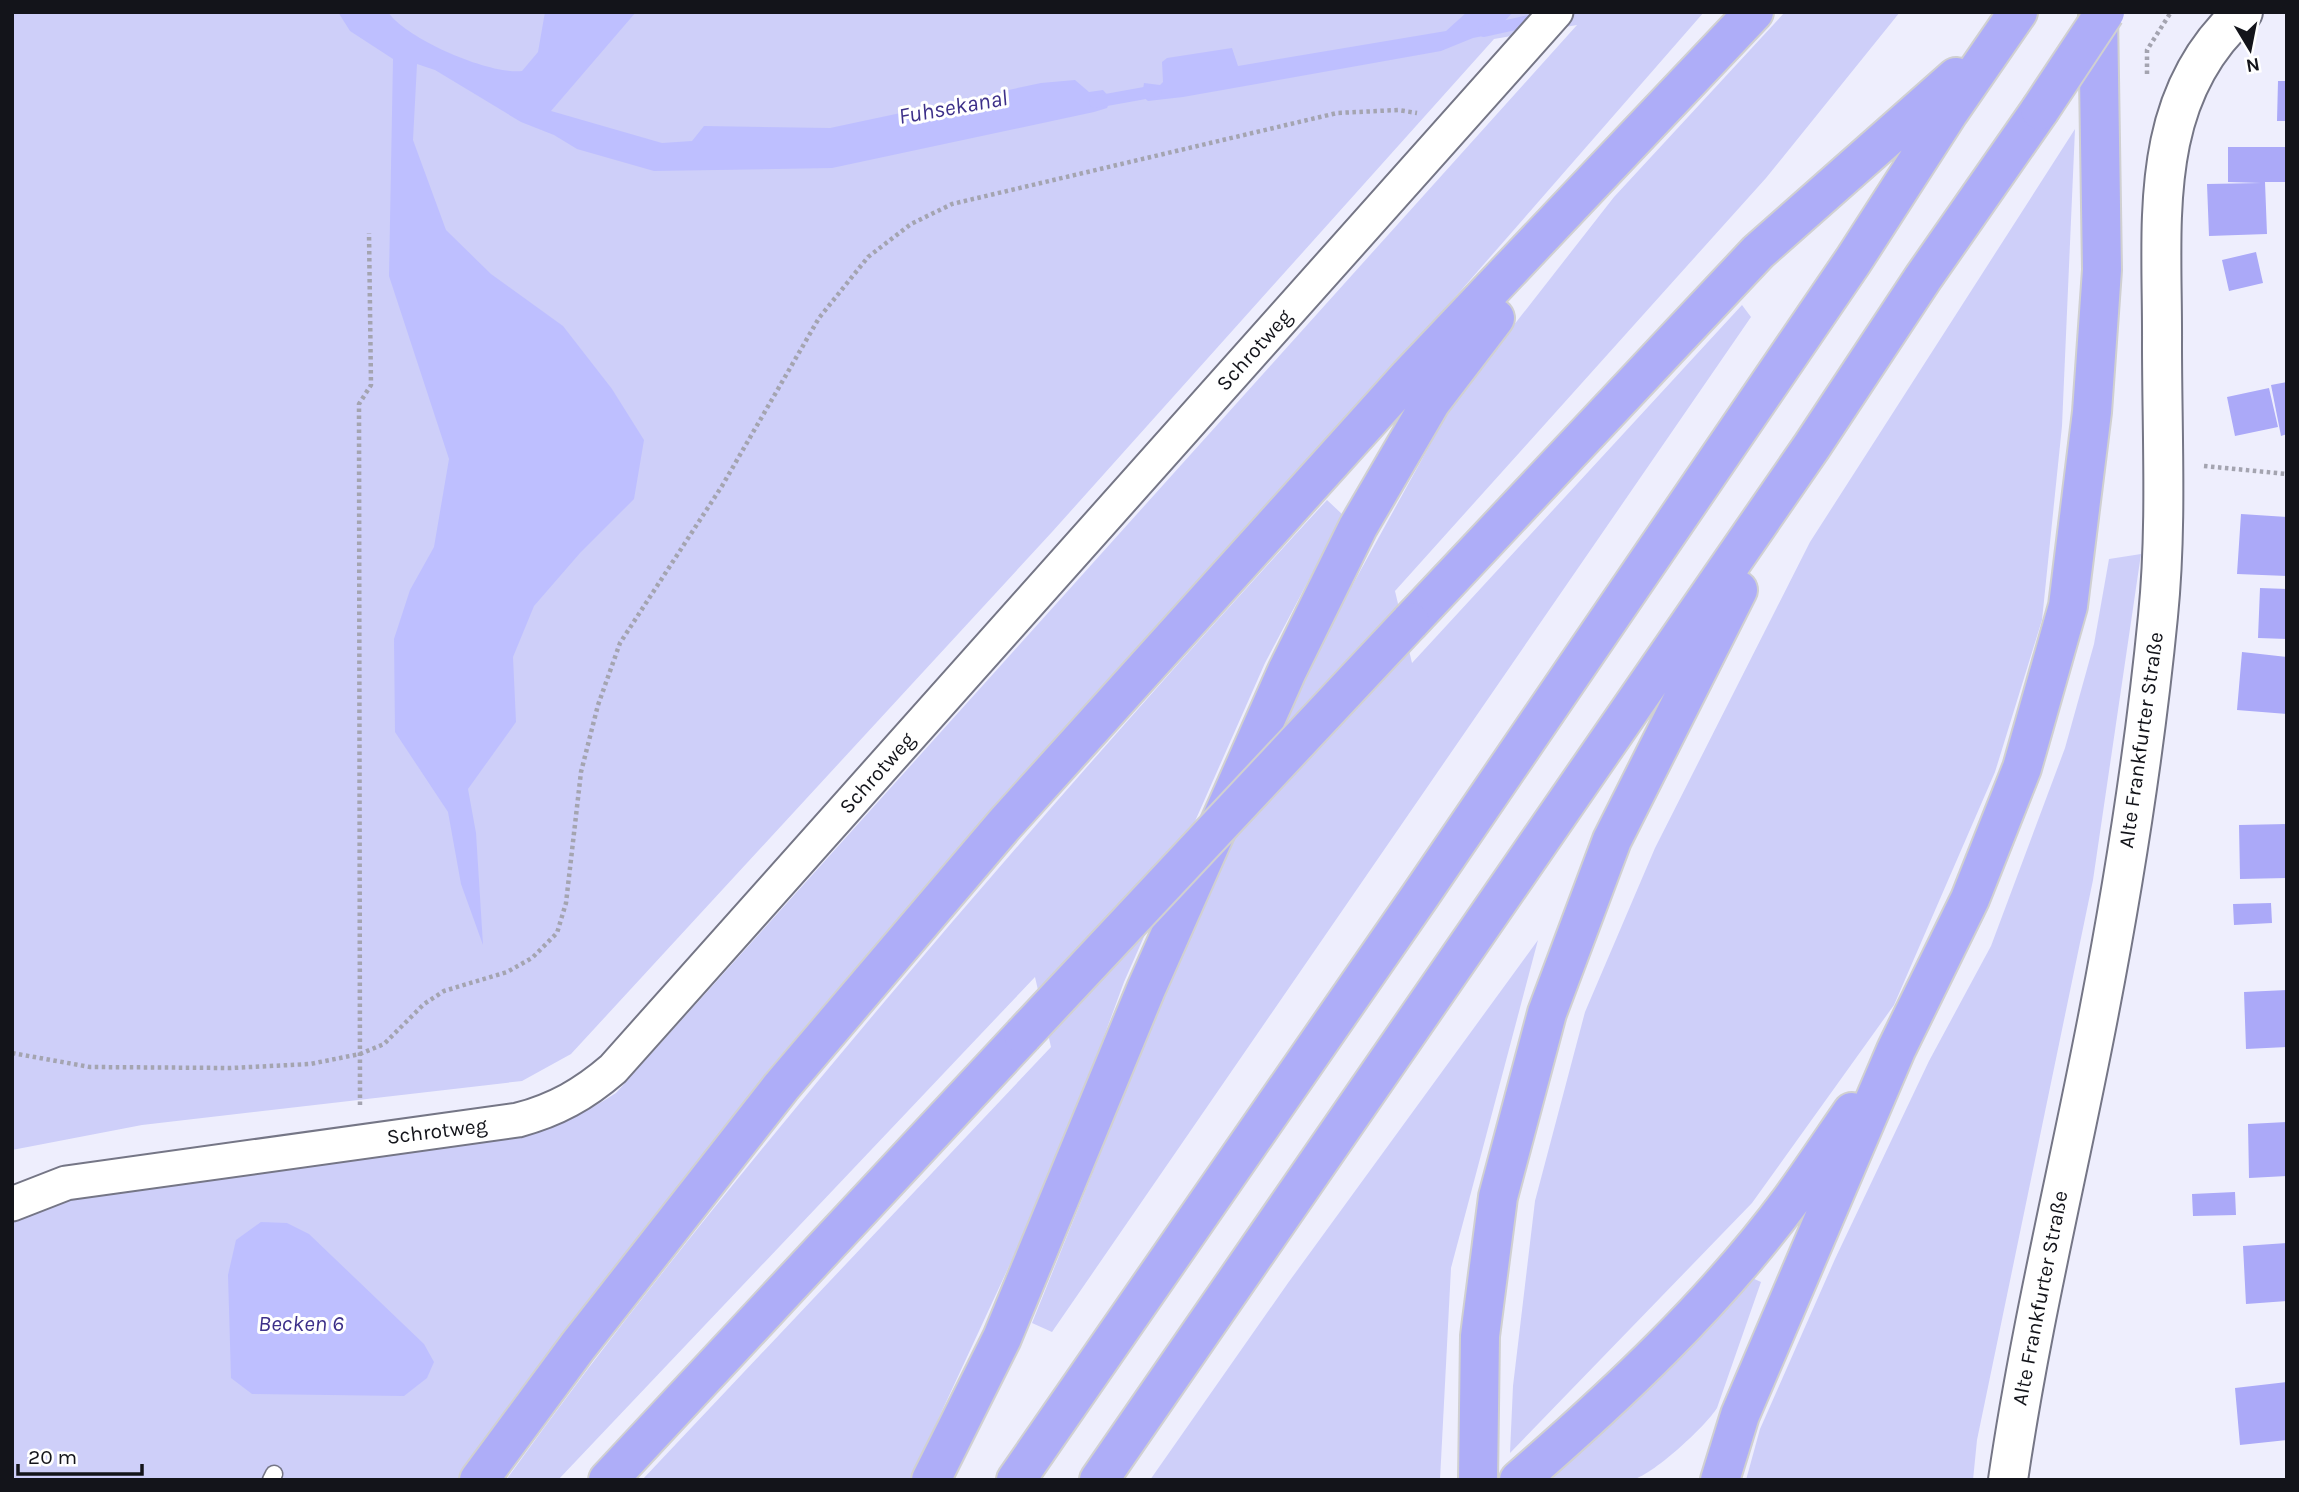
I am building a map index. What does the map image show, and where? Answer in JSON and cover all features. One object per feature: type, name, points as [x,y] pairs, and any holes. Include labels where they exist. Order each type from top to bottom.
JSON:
[{"type":"highway","points":[[479,1480],[578,1346],[781,1087],[1004,825],[1409,376],[1599,179],[1754,12]]},
{"type":"highway","points":[[1715,1478],[1896,1050],[1970,899],[2022,768],[2068,606],[2092,412],[2102,270],[2098,12]]},
{"type":"highway","points":[[1099,1480],[1812,446],[2105,12]]},
{"type":"highway","points":[[608,1480],[1758,252],[2010,24]]},
{"type":"highway","points":[[1016,1480],[1444,861],[2010,24]]},
{"type":"highway","points":[[931,1480],[1002,1338],[1146,989],[1287,671],[1358,527],[1431,402],[1599,179]]},
{"type":"highway","points":[[1478,1480],[1480,1336],[1498,1197],[1552,1001],[1612,840],[1812,446]]},
{"type":"highway","points":[[1519,1480],[1577,1430],[1725,1280],[1790,1201],[1896,1050]]},
{"type":"street","name":"Alte Frankfurter Straße","points":[[2008,1480],[2024,1374],[2098,1015],[2129,836],[2158,614],[2163,220],[2167,147],[2176,112],[2191,77],[2206,51],[2243,12]]},
{"type":"street","name":"Schrotweg","points":[[12,1204],[66,1183],[518,1120],[545,1113],[571,1101],[613,1069],[1548,22]]},
{"type":"path","points":[[12,1053],[90,1067],[231,1069],[310,1063],[360,1054],[384,1044],[424,1004],[444,991],[508,972],[532,958],[557,933],[570,876],[581,772],[598,705],[620,643],[722,486],[819,318],[868,257],[911,224],[951,204],[1337,113],[1398,110],[1460,121]]},
{"type":"path","points":[[361,1140],[359,404],[371,385],[369,233]]},
{"type":"path","points":[[2162,461],[2287,474]]},
{"type":"shaded area","points":[[12,12],[1704,12],[1402,358],[992,808],[770,1068],[566,1331],[459,1480],[12,1480],[12,1220],[34,1209],[70,1200],[518,1136],[569,1119],[616,1093],[1577,25],[1494,39],[1052,532],[571,1054],[522,1081],[142,1125],[12,1150]]},
{"type":"shaded area","points":[[1785,12],[1900,12],[1766,178],[1395,591],[1412,663],[1742,305],[1751,317],[1052,1332],[1032,1323],[1165,993],[1306,669],[1453,403],[1614,197]]},
{"type":"shaded area","points":[[2075,129],[2062,426],[2042,620],[1995,772],[1894,1005],[1752,1203],[1510,1453],[1513,1386],[1535,1201],[1585,1012],[1655,848],[1810,542]]},
{"type":"shaded area","points":[[1327,500],[1343,515],[1265,663],[1124,982],[1061,1154],[910,1480],[642,1480],[1051,1047],[1035,977],[558,1480],[506,1480],[597,1357],[691,1237],[885,1001],[1103,748]]},
{"type":"shaded area","points":[[2141,554],[2093,880],[1977,1440],[1973,1480],[1746,1480],[1760,1429],[1835,1259],[1929,1061],[1991,946],[2065,748],[2094,644],[2109,559]]},
{"type":"shaded area","points":[[1538,940],[1451,1268],[1440,1480],[1150,1480],[1288,1283]]},
{"type":"shaded area","points":[[1750,1277],[1761,1282],[1717,1408],[1690,1438],[1664,1461],[1631,1480],[1545,1480],[1641,1397]]},
{"type":"water","points":[[338,12],[388,12],[412,33],[450,53],[490,67],[522,71],[538,52],[545,12],[636,12],[551,111],[662,143],[692,141],[704,126],[830,128],[1041,83],[1075,80],[1089,92],[1103,90],[1111,99],[1107,108],[1094,112],[832,168],[654,171],[577,149],[554,135],[521,122],[435,70],[417,64],[413,140],[446,230],[491,274],[563,326],[612,389],[644,440],[634,499],[580,553],[534,606],[513,657],[516,722],[468,789],[476,833],[483,945],[461,884],[448,812],[395,732],[394,639],[410,590],[434,547],[449,459],[389,276],[393,59],[350,31]]},
{"type":"water","points":[[1467,12],[1513,12],[1493,34],[1473,38],[1441,51],[1183,97],[1148,101],[1142,96],[1144,83],[1160,85],[1163,82],[1162,62],[1167,58],[1232,48],[1238,66],[1446,31]]},
{"type":"water","name":"Becken 6","points":[[261,1222],[287,1223],[309,1234],[424,1344],[434,1362],[427,1378],[404,1396],[252,1394],[231,1378],[228,1275],[236,1240]]},
{"type":"building","points":[[2278,81],[2287,81],[2287,121],[2277,121]]},
{"type":"building","points":[[2228,147],[2286,147],[2286,182],[2265,182],[2267,234],[2209,236],[2207,184],[2261,183],[2228,182]]},
{"type":"building","points":[[2256,252],[2263,283],[2229,291],[2222,260]]},
{"type":"building","points":[[2287,382],[2287,434],[2281,436],[2271,385]]},
{"type":"building","points":[[2269,388],[2278,427],[2235,436],[2227,397]]},
{"type":"building","points":[[2241,514],[2287,517],[2287,576],[2237,574]]},
{"type":"building","points":[[2260,588],[2287,589],[2287,639],[2258,638]]},
{"type":"building","points":[[2242,652],[2287,657],[2287,714],[2237,710]]},
{"type":"building","points":[[2287,824],[2287,878],[2240,879],[2239,825]]},
{"type":"building","points":[[2271,903],[2272,923],[2234,925],[2233,904]]},
{"type":"building","points":[[2287,990],[2287,1047],[2246,1049],[2244,992]]},
{"type":"building","points":[[2287,1122],[2287,1176],[2249,1178],[2248,1124]]},
{"type":"building","points":[[2235,1192],[2236,1215],[2193,1216],[2192,1194]]},
{"type":"building","points":[[2287,1243],[2287,1301],[2246,1304],[2243,1246]]},
{"type":"building","points":[[2287,1382],[2287,1440],[2240,1445],[2235,1388]]},
{"type":"waterway","name":"Fuhsekanal","points":[[1484,31],[1538,19]]},
{"type":"waterway","name":"Fuhsekanal","points":[[1095,102],[1156,91]]}]
